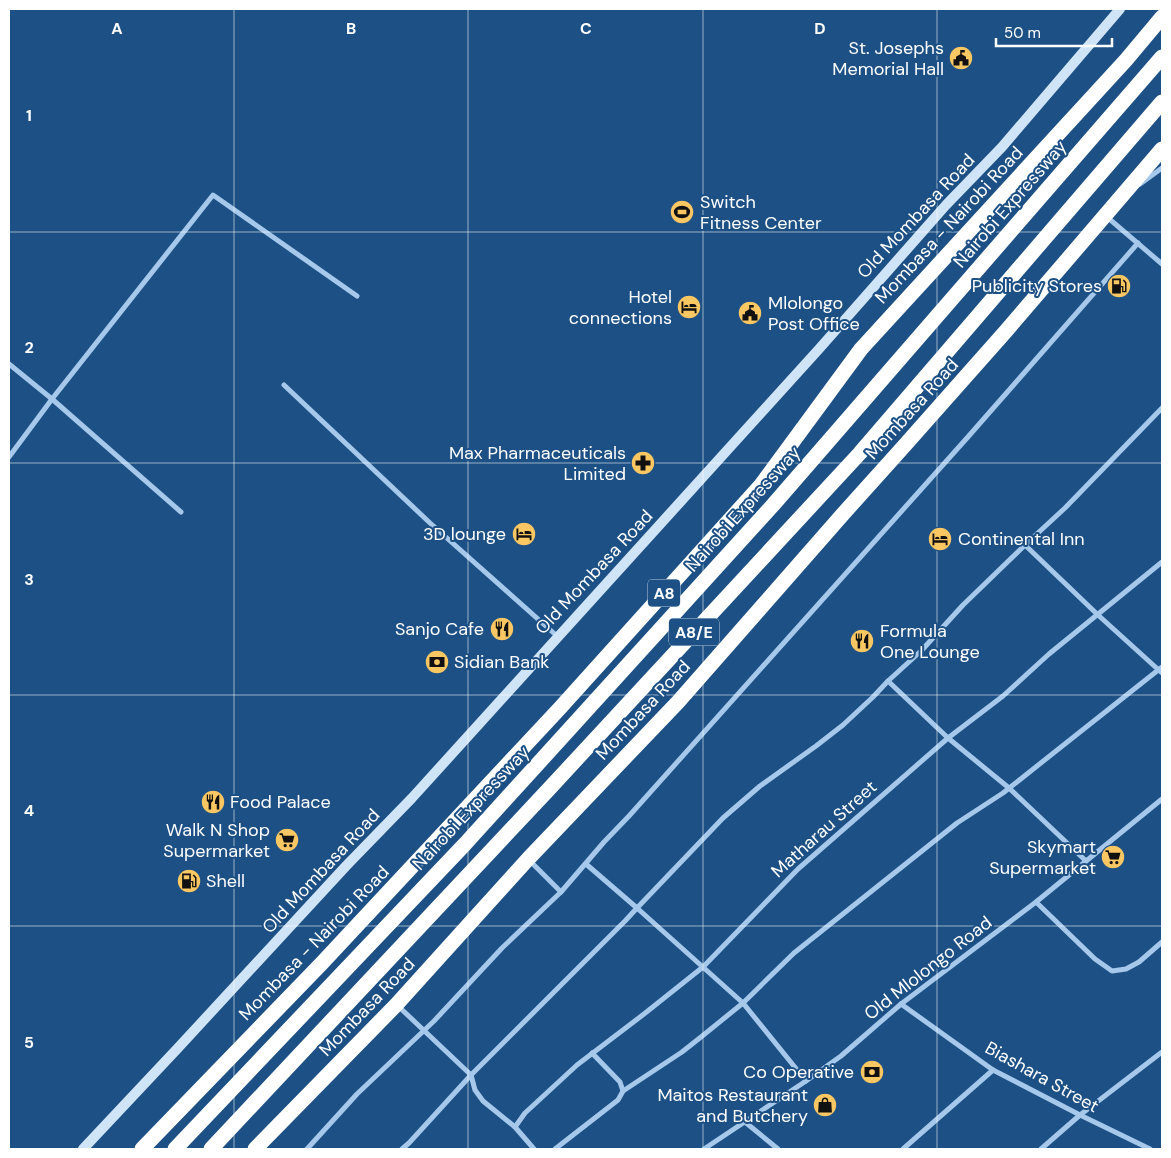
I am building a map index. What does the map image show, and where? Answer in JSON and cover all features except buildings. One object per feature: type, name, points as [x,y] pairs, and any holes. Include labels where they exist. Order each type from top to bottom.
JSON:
[{"type":"highway","name":"Mombasa - Nairobi Road","points":[[142,1149],[322,963],[560,708],[761,485],[862,349],[1126,60],[1162,17]]},
{"type":"highway","name":"Nairobi Expressway","points":[[175,1149],[465,844],[767,512],[1162,57]]},
{"type":"highway","name":"A8/E","points":[[212,1149],[860,453],[1162,102]]},
{"type":"highway","name":"Mombasa Road","points":[[261,1147],[396,1005],[528,859],[678,702],[1006,331],[1162,148]]},
{"type":"street","name":"Old Mombasa Road","points":[[83,1149],[178,1049],[346,866],[412,798],[946,205],[1002,147],[1120,9]]},
{"type":"street","points":[[1120,198],[1162,168]]},
{"type":"street","points":[[9,457],[52,399],[213,195],[357,296]]},
{"type":"street","points":[[1105,216],[1162,264]]},
{"type":"street","points":[[307,1149],[357,1094],[423,1031],[502,948],[561,892],[967,438],[1138,243]]},
{"type":"street","points":[[9,364],[52,399],[180,512]]},
{"type":"street","points":[[284,385],[430,523],[557,636]]},
{"type":"street","points":[[402,1149],[471,1075],[625,921],[723,818],[760,786],[843,725],[873,697],[922,650],[963,605],[1065,508],[1162,408]]},
{"type":"street","points":[[555,1149],[618,1100],[623,1091],[682,1052],[743,1003],[794,954],[957,823],[1009,788],[1161,670],[1098,615],[1025,545]]},
{"type":"street","name":"Matharau Street","points":[[515,1127],[525,1113],[577,1065],[703,966],[798,869],[948,738],[1003,696],[1049,654],[1162,562]]},
{"type":"street","points":[[888,681],[948,738],[1009,788],[1086,861]]},
{"type":"street","name":"Old Mlolongo Road","points":[[704,1149],[841,1056],[901,1004],[1036,902],[1162,799]]},
{"type":"street","points":[[528,859],[561,892]]},
{"type":"street","points":[[586,864],[743,1003],[806,1081]]},
{"type":"street","points":[[1036,902],[1095,959],[1112,971],[1126,969],[1139,962],[1162,942]]},
{"type":"street","name":"Biashara Street","points":[[901,1004],[993,1070],[1150,1149]]},
{"type":"street","points":[[396,1005],[471,1075],[475,1090],[483,1101],[515,1127],[534,1149]]},
{"type":"street","points":[[1042,1149],[1080,1115],[1162,1052]]},
{"type":"street","points":[[592,1054],[620,1082],[623,1091]]},
{"type":"street","points":[[903,1149],[993,1070]]},
{"type":"street","points":[[745,1122],[778,1149]]},
{"type":"place","name":"St. Josephs Memorial Hall","points":[[961,58]]},
{"type":"place","name":"Switch Fitness Center","points":[[682,212]]},
{"type":"place","name":"Publicity Stores","points":[[1119,286]]},
{"type":"place","name":"Hotel connections","points":[[689,307]]},
{"type":"place","name":"Mlolongo Post Office","points":[[750,313]]},
{"type":"place","name":"Max Pharmaceuticals Limited","points":[[643,463]]},
{"type":"place","name":"3D lounge","points":[[524,534]]},
{"type":"place","name":"Continental Inn","points":[[940,539]]},
{"type":"place","name":"Sanjo Cafe","points":[[502,629]]},
{"type":"place","name":"Formula One Lounge","points":[[862,641]]},
{"type":"place","name":"Sidian Bank","points":[[437,662]]},
{"type":"place","name":"Food Palace","points":[[213,802]]},
{"type":"place","name":"Walk N Shop Supermarket","points":[[287,840]]},
{"type":"place","name":"Skymart Supermarket","points":[[1113,857]]},
{"type":"place","name":"Shell","points":[[189,881]]},
{"type":"place","name":"Co Operative","points":[[872,1072]]},
{"type":"place","name":"Maitos Restaurant and Butchery","points":[[825,1105]]}]
